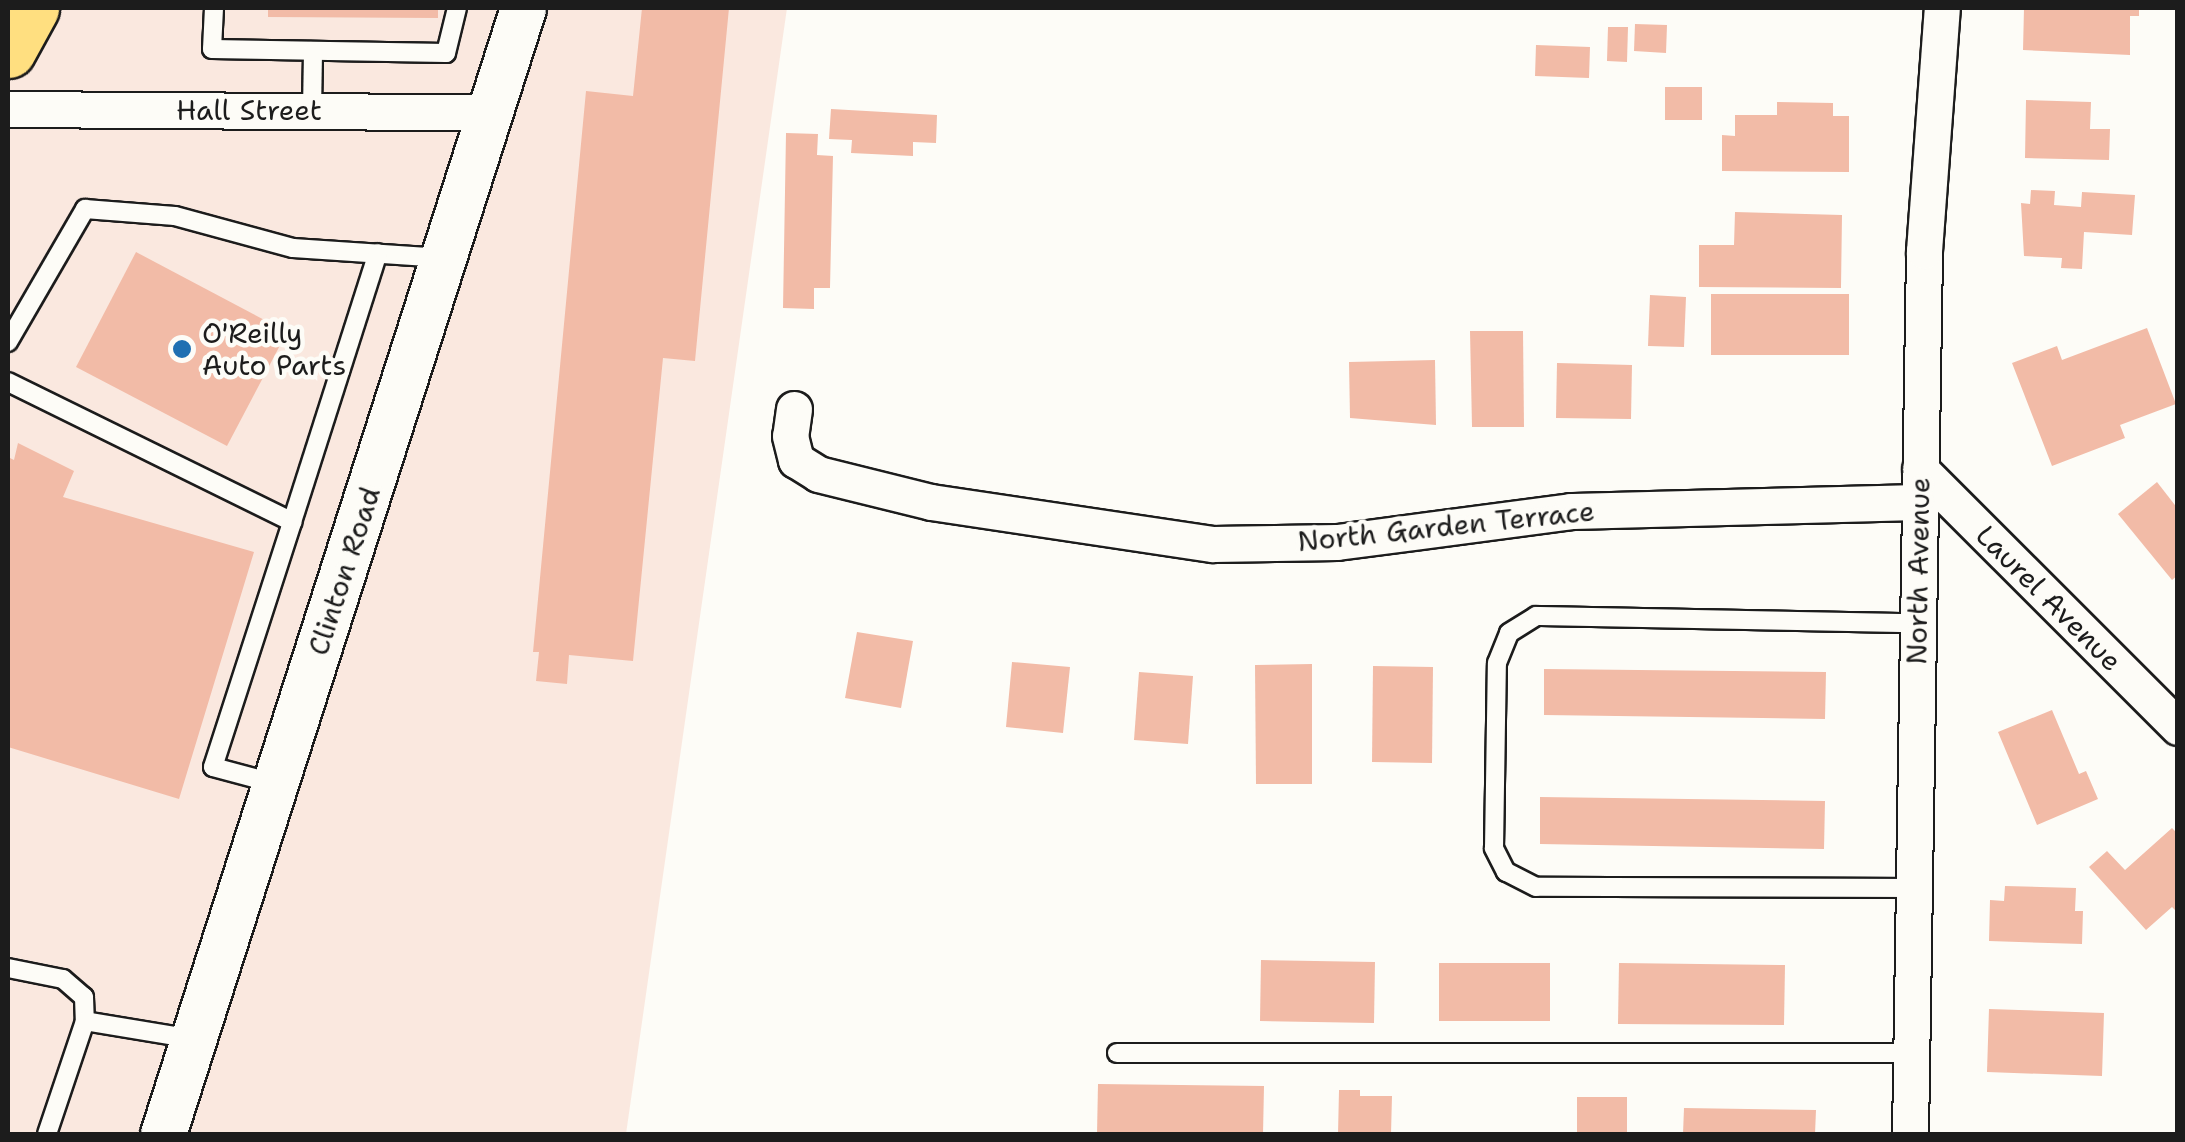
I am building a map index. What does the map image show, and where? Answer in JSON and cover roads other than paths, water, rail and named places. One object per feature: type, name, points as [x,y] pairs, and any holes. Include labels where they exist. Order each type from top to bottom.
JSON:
[{"type":"highway","points":[[8,50],[31,8]]},
{"type":"street","name":"Clinton Road","points":[[164,1134],[524,8]]},
{"type":"street","name":"North Avenue","points":[[1910,1134],[1924,251],[1942,8]]},
{"type":"street","name":"Hall Street","points":[[8,108],[490,112]]},
{"type":"street","name":"North Garden Terrace","points":[[794,409],[790,436],[796,460],[818,474],[931,502],[1213,544],[1337,542],[1571,511],[1920,486]]},
{"type":"street","name":"Laurel Avenue","points":[[1920,486],[2178,727]]},
{"type":"lane","points":[[214,8],[212,49],[446,53],[456,8]]},
{"type":"lane","points":[[312,110],[313,51]]},
{"type":"lane","points":[[8,342],[85,209],[174,216],[293,248],[444,258]]},
{"type":"lane","points":[[276,783],[213,767],[378,253]]},
{"type":"lane","points":[[8,382],[292,522]]},
{"type":"lane","points":[[1914,888],[1536,887],[1506,872],[1494,848],[1496,663],[1509,633],[1536,616],[1917,624]]},
{"type":"lane","points":[[8,968],[63,979],[84,997],[85,1021],[47,1134]]},
{"type":"lane","points":[[85,1021],[194,1039]]},
{"type":"lane","points":[[1117,1053],[1912,1053]]},
{"type":"place","name":"O'Reilly Auto Parts","points":[[182,349]]}]
